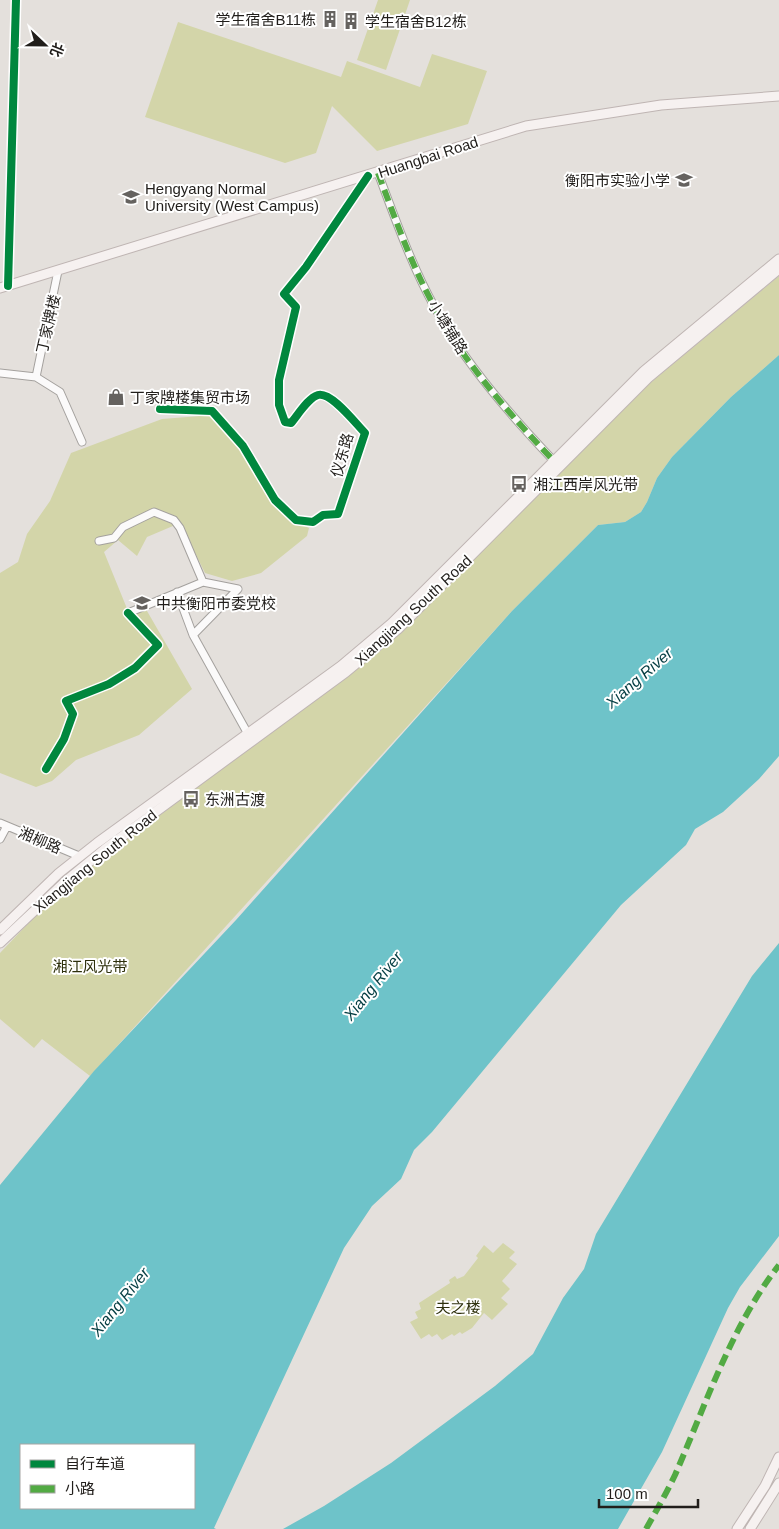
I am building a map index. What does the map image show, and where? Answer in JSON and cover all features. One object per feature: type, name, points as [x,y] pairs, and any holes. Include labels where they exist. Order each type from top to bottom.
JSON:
[{"type":"main road","name":"Huangbai Road","points":[[4,287],[526,126],[661,105],[779,96]]},
{"type":"main road","name":"Xiangjiang South Road","points":[[0,930],[79,856],[341,666],[392,623],[644,371],[779,259]]},
{"type":"main road","name":"Xiangjiang South Road","points":[[0,943],[67,880],[105,849],[346,672],[398,628],[648,378],[779,269]]},
{"type":"main road","points":[[737,1529],[765,1486],[779,1457]]},
{"type":"main road","points":[[750,1529],[779,1483]]},
{"type":"street","points":[[4,287],[9,233],[16,0]]},
{"type":"street","name":"小塘铺路","points":[[378,173],[410,257],[434,308],[461,351],[527,433],[553,460]]},
{"type":"street","name":"仪东路","points":[[160,409],[212,411],[243,446],[275,500],[296,520],[312,522],[323,514],[338,514],[365,433],[333,399],[324,395],[317,395],[311,400],[291,423],[285,422],[279,405],[279,380],[296,307],[284,294],[368,176]]},
{"type":"street","points":[[0,228],[9,233]]},
{"type":"street","name":"丁家牌楼","points":[[36,377],[58,271]]},
{"type":"street","points":[[0,373],[36,377],[63,396],[82,442]]},
{"type":"street","points":[[99,541],[114,538],[124,527],[154,512],[174,520],[180,528],[204,582]]},
{"type":"street","points":[[46,769],[64,738],[73,714],[66,701],[109,684],[135,668],[158,645],[128,613],[204,582],[238,589],[193,634]]},
{"type":"street","points":[[177,592],[193,634],[248,734]]},
{"type":"street","points":[[0,839],[3,824]]},
{"type":"street","name":"湘柳路","points":[[3,824],[79,856]]},
{"type":"green space","points":[[378,0],[410,0],[386,70],[357,60]]},
{"type":"green space","points":[[178,22],[341,77],[347,61],[420,87],[432,54],[487,71],[468,124],[377,151],[332,106],[316,153],[285,163],[145,117]]},
{"type":"green space","name":"湘江风光带","points":[[779,276],[779,355],[731,397],[672,457],[657,478],[641,512],[625,522],[598,525],[512,611],[90,1076],[42,1039],[34,1048],[0,1019],[0,953],[56,894],[362,665],[544,489],[649,384]]},
{"type":"green space","name":"中共衡阳市委党校","points":[[213,415],[240,446],[276,505],[285,514],[309,528],[307,536],[261,573],[232,581],[205,573],[180,523],[147,537],[137,556],[118,540],[104,552],[128,611],[143,604],[192,689],[139,735],[76,760],[52,781],[36,787],[0,773],[0,573],[18,562],[27,534],[50,501],[71,453],[162,419]]},
{"type":"green space","name":"夫之楼","points":[[503,1243],[515,1252],[509,1258],[517,1264],[502,1281],[510,1289],[501,1298],[508,1304],[492,1320],[484,1313],[472,1328],[462,1334],[460,1332],[454,1336],[452,1334],[442,1340],[437,1334],[432,1337],[429,1334],[421,1339],[410,1322],[418,1318],[415,1312],[421,1309],[419,1303],[450,1283],[449,1280],[455,1276],[457,1279],[464,1276],[478,1258],[476,1256],[484,1245],[493,1253]]},
{"type":"water","name":"Xiang River","points":[[779,355],[779,756],[759,779],[723,812],[695,829],[686,845],[621,905],[432,1132],[414,1150],[401,1179],[372,1206],[344,1248],[214,1528],[216,1529],[0,1529],[0,1185],[94,1071],[236,920],[512,611],[598,525],[625,522],[641,512],[657,478],[672,457],[731,397]]},
{"type":"water","points":[[779,943],[779,1236],[740,1287],[728,1308],[662,1452],[618,1529],[283,1529],[324,1506],[391,1463],[495,1386],[533,1354],[563,1298],[584,1269],[596,1234],[752,976]]},
{"type":"marked path","points":[[378,173],[411,257],[445,326],[488,387],[553,460]]},
{"type":"marked path","points":[[646,1529],[675,1475],[733,1340],[762,1289],[779,1265]]},
{"type":"cycle path","points":[[8,286],[16,0]]},
{"type":"cycle path","points":[[160,409],[212,411],[243,446],[275,500],[296,520],[313,522],[323,515],[338,514],[365,433],[336,403],[323,395],[314,397],[303,407],[291,423],[285,422],[279,405],[279,380],[296,307],[284,294],[306,267],[368,176]]},
{"type":"cycle path","points":[[46,769],[64,739],[73,714],[66,701],[109,684],[135,668],[158,645],[128,613]]},
{"type":"place","name":"学生宿舍B11栋","points":[[330,19]]},
{"type":"place","name":"学生宿舍B12栋","points":[[351,21]]},
{"type":"place","name":"衡阳市实验小学","points":[[684,180]]},
{"type":"place","name":"Hengyang Normal University (West Campus)","points":[[131,197]]},
{"type":"place","name":"丁家牌楼集贸市场","points":[[116,397]]},
{"type":"place","name":"湘江西岸风光带","points":[[519,484]]},
{"type":"place","name":"中共衡阳市委党校","points":[[142,603]]},
{"type":"place","name":"东洲古渡","points":[[191,799]]}]
